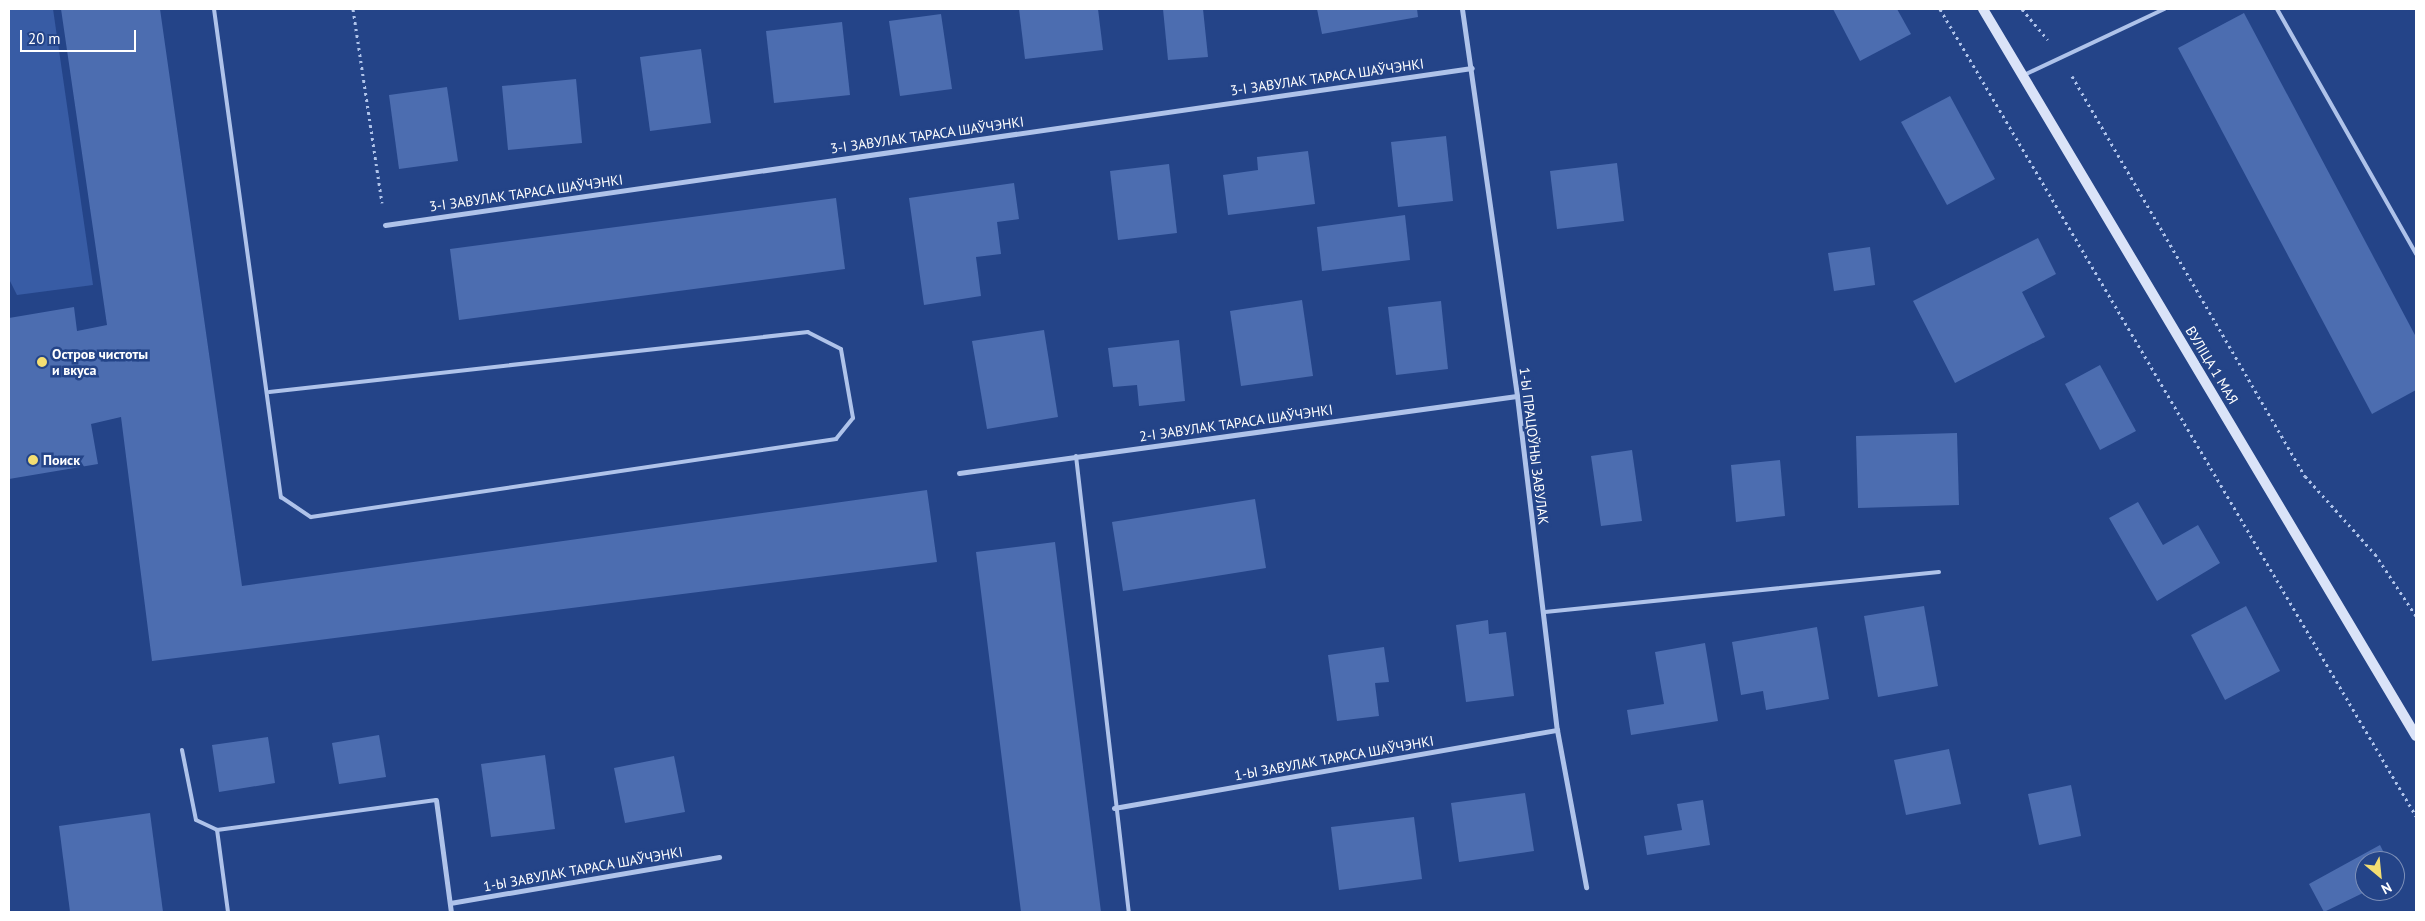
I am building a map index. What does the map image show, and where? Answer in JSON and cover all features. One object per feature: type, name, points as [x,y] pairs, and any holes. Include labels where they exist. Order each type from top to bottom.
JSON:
[{"type":"street","name":"1-Ы ПРАЦОЎНЫ ЗАВУЛАК","points":[[1462,9],[1472,68],[1517,396],[1545,612],[1557,730],[1586,886]]},
{"type":"street","name":"ВУЛІЦА 1 МАЯ","points":[[1983,9],[2416,736]]},
{"type":"street","name":"3-І ЗАВУЛАК ТАРАСА ШАЎЧЭНКІ","points":[[385,225],[1472,68]]},
{"type":"street","name":"2-І ЗАВУЛАК ТАРАСА ШАЎЧЭНКІ","points":[[959,473],[1517,396]]},
{"type":"street","name":"1-Ы ЗАВУЛАК ТАРАСА ШАЎЧЭНКІ","points":[[1114,808],[1557,730]]},
{"type":"street","points":[[436,800],[451,912]]},
{"type":"street","name":"1-Ы ЗАВУЛАК ТАРАСА ШАЎЧЭНКІ","points":[[450,903],[719,857]]},
{"type":"lane","points":[[214,9],[281,497],[312,516],[836,439],[853,418],[841,349],[808,332],[268,392]]},
{"type":"lane","points":[[2024,75],[2164,9]]},
{"type":"lane","points":[[2277,9],[2416,254]]},
{"type":"lane","points":[[1076,456],[1114,808],[1130,912]]},
{"type":"lane","points":[[1545,612],[1939,572]]},
{"type":"lane","points":[[182,750],[196,820],[217,830],[436,800]]},
{"type":"lane","points":[[217,830],[228,912]]},
{"type":"path","points":[[353,9],[385,225]]},
{"type":"path","points":[[1940,9],[2416,816]]},
{"type":"path","points":[[2022,9],[2062,58],[2305,476],[2375,554],[2416,616]]},
{"type":"shaded area","points":[[9,9],[53,9],[93,285],[17,295],[9,279]]},
{"type":"building","points":[[61,9],[160,9],[242,586],[927,490],[937,562],[152,661],[121,417],[91,424],[98,464],[9,479],[9,318],[74,307],[77,331],[107,325]]},
{"type":"building","points":[[1019,9],[1098,9],[1103,50],[1025,59]]},
{"type":"building","points":[[1163,9],[1203,9],[1208,57],[1168,60]]},
{"type":"building","points":[[1317,9],[1417,9],[1418,17],[1322,34]]},
{"type":"building","points":[[1833,9],[1897,9],[1911,34],[1860,61]]},
{"type":"building","points":[[2244,13],[2416,337],[2416,390],[2372,414],[2178,48]]},
{"type":"building","points":[[941,14],[952,89],[900,96],[889,21]]},
{"type":"building","points":[[842,22],[850,95],[774,103],[766,31]]},
{"type":"building","points":[[701,49],[711,123],[650,131],[640,57]]},
{"type":"building","points":[[576,79],[582,143],[508,150],[502,86]]},
{"type":"building","points":[[447,87],[458,161],[399,169],[389,95]]},
{"type":"building","points":[[1950,96],[1995,179],[1947,205],[1901,122]]},
{"type":"building","points":[[1446,136],[1453,201],[1398,207],[1391,142]]},
{"type":"building","points":[[1308,151],[1315,204],[1228,215],[1223,175],[1258,170],[1257,157]]},
{"type":"building","points":[[1617,163],[1624,221],[1557,229],[1550,171]]},
{"type":"building","points":[[1169,164],[1177,233],[1118,240],[1110,171]]},
{"type":"building","points":[[1014,183],[1019,219],[997,222],[1001,254],[976,257],[981,296],[924,305],[909,198]]},
{"type":"building","points":[[836,198],[845,269],[459,320],[450,249]]},
{"type":"building","points":[[1405,215],[1410,260],[1322,271],[1317,227]]},
{"type":"building","points":[[2038,238],[2056,274],[2022,292],[2045,337],[1955,383],[1913,301]]},
{"type":"building","points":[[1870,247],[1875,285],[1834,291],[1828,253]]},
{"type":"building","points":[[1302,300],[1313,376],[1241,386],[1230,311]]},
{"type":"building","points":[[1441,301],[1448,369],[1396,375],[1388,307]]},
{"type":"building","points":[[1044,330],[1058,417],[987,429],[972,341]]},
{"type":"building","points":[[1179,340],[1185,401],[1139,406],[1137,385],[1113,387],[1108,348]]},
{"type":"building","points":[[2100,365],[2136,431],[2100,450],[2065,384]]},
{"type":"building","points":[[1957,433],[1959,505],[1858,508],[1856,436]]},
{"type":"building","points":[[1632,450],[1642,521],[1601,526],[1591,456]]},
{"type":"building","points":[[1780,460],[1785,516],[1736,522],[1731,465]]},
{"type":"building","points":[[1255,499],[1266,568],[1123,591],[1112,522]]},
{"type":"building","points":[[2138,502],[2163,545],[2198,525],[2220,563],[2157,601],[2109,518]]},
{"type":"building","points":[[1055,542],[1101,912],[1021,912],[976,552]]},
{"type":"building","points":[[1924,606],[1938,686],[1878,697],[1864,616]]},
{"type":"building","points":[[2246,606],[2280,671],[2225,700],[2191,635]]},
{"type":"building","points":[[1488,620],[1489,634],[1506,632],[1514,696],[1466,702],[1456,625]]},
{"type":"building","points":[[1817,627],[1829,699],[1766,710],[1763,691],[1741,695],[1732,642]]},
{"type":"building","points":[[1705,643],[1718,721],[1631,735],[1627,710],[1664,704],[1655,652]]},
{"type":"building","points":[[1384,647],[1389,682],[1375,683],[1379,716],[1337,721],[1328,655]]},
{"type":"building","points":[[379,735],[386,777],[339,784],[332,743]]},
{"type":"building","points":[[268,737],[275,783],[219,792],[212,745]]},
{"type":"building","points":[[1949,749],[1961,804],[1906,815],[1894,760]]},
{"type":"building","points":[[545,755],[555,829],[491,837],[481,764]]},
{"type":"building","points":[[674,756],[685,812],[625,823],[614,768]]},
{"type":"building","points":[[2071,785],[2081,836],[2039,845],[2028,794]]},
{"type":"building","points":[[1525,793],[1534,851],[1459,862],[1451,803]]},
{"type":"building","points":[[1703,800],[1710,845],[1647,855],[1644,836],[1682,830],[1677,804]]},
{"type":"building","points":[[150,813],[163,912],[70,912],[59,826]]},
{"type":"building","points":[[1414,817],[1422,879],[1339,890],[1331,827]]},
{"type":"building","points":[[2380,845],[2383,851],[2369,851]]},
{"type":"building","points":[[2355,859],[2355,897],[2324,912],[2309,884]]},
{"type":"place","name":"Остров чистоты и вкуса","points":[[42,362]]},
{"type":"place","name":"Поиск","points":[[33,460]]}]
